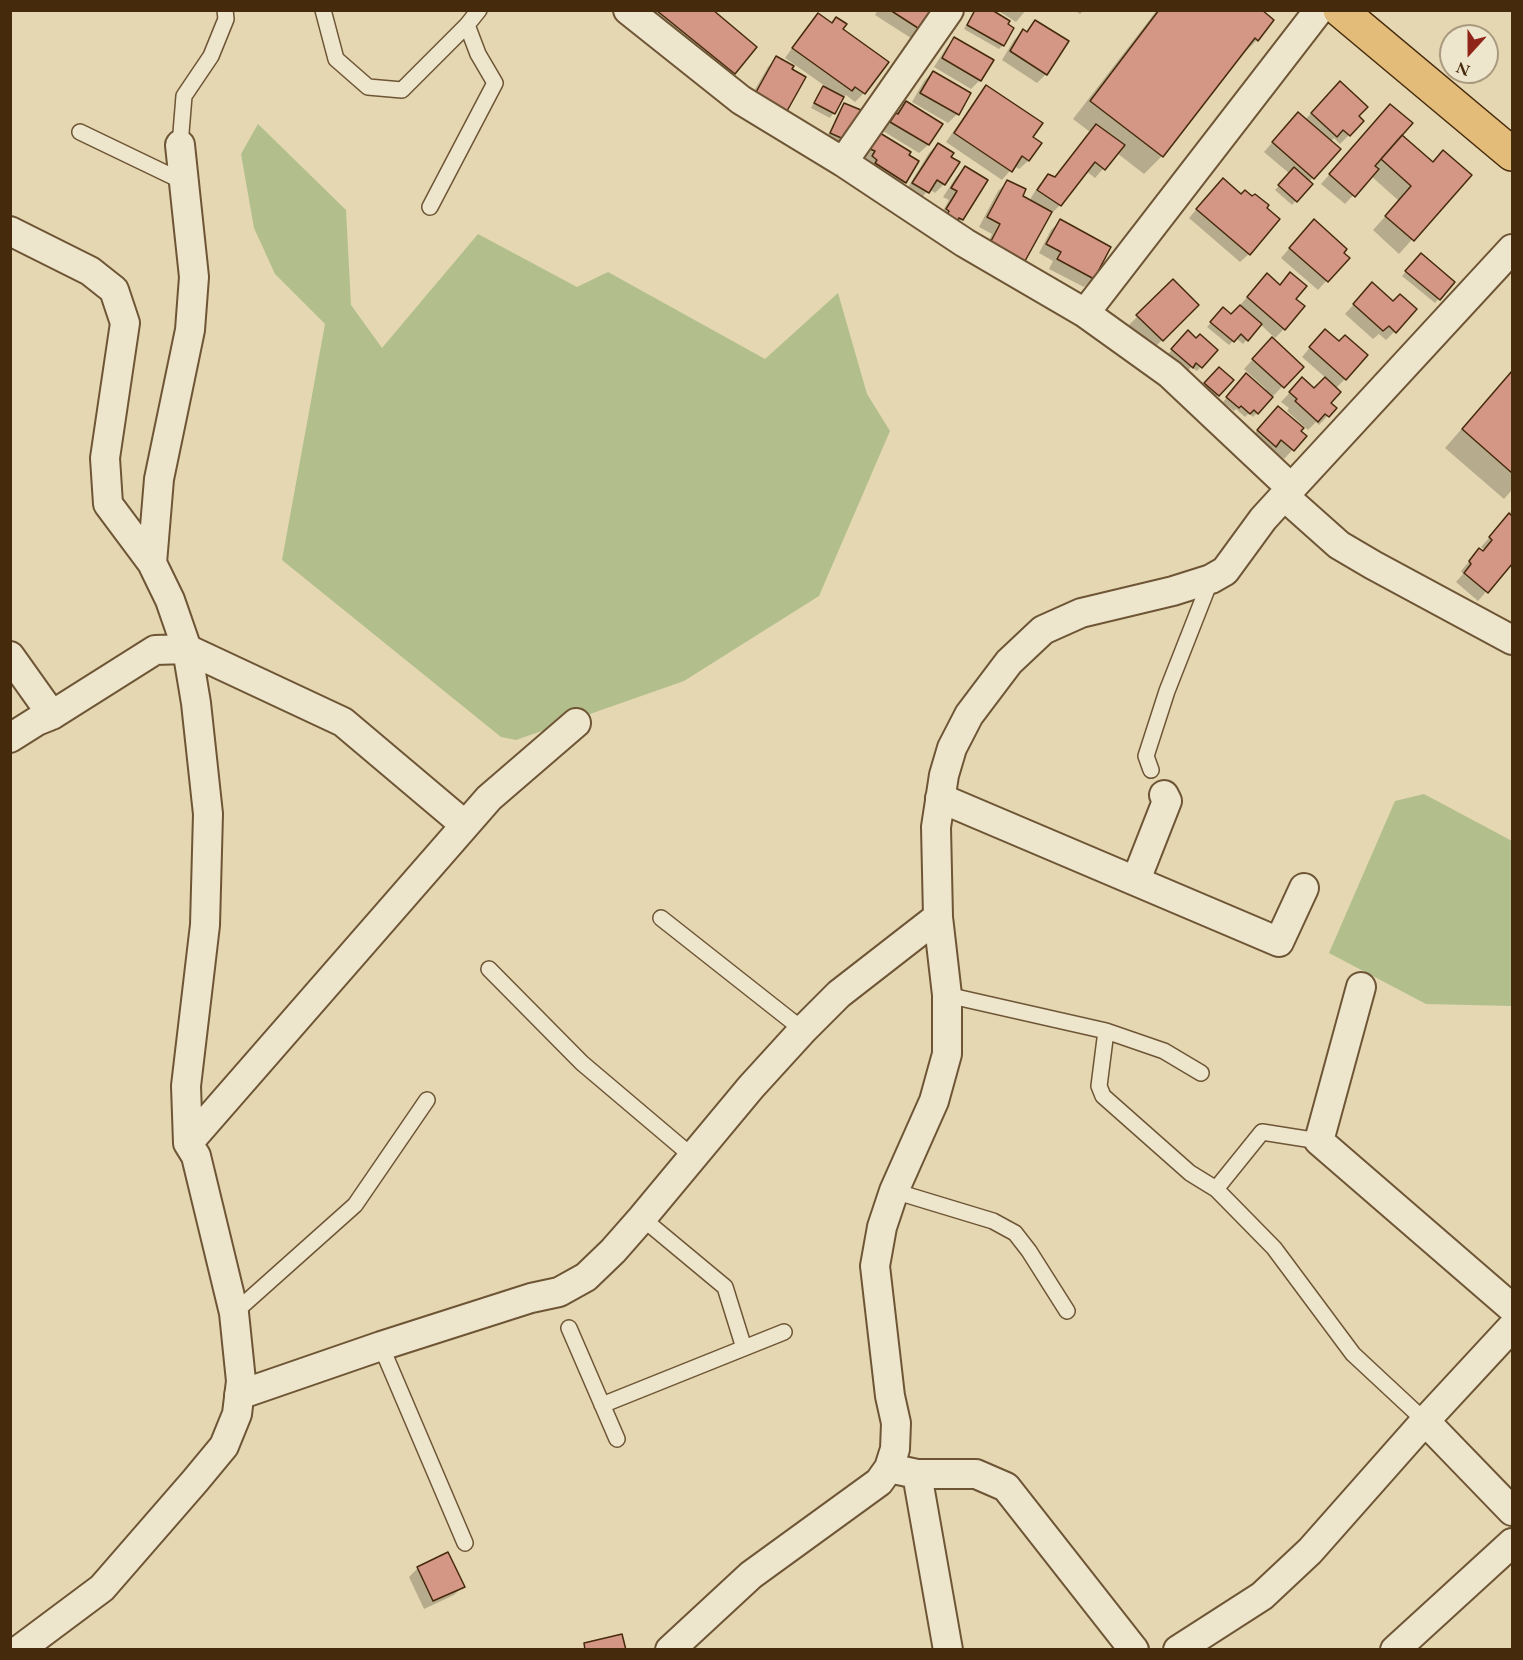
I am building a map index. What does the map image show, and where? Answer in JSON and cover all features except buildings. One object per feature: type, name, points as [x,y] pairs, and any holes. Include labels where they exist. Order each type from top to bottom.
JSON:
[{"type":"main road","points":[[1340,10],[1512,154]]},
{"type":"street","points":[[628,10],[741,99],[843,162],[965,243],[1085,313],[1170,374],[1339,545],[1512,639]]},
{"type":"street","points":[[843,162],[949,10]]},
{"type":"street","points":[[1085,313],[1319,10]]},
{"type":"street","points":[[152,563],[159,479],[190,330],[194,277],[180,145]]},
{"type":"street","points":[[10,231],[90,271],[114,290],[125,323],[105,458],[108,504],[152,563],[170,600],[187,650],[196,703],[208,814],[205,925],[186,1086],[189,1143],[196,1156],[234,1313],[242,1381],[237,1414],[224,1446],[195,1481],[102,1588],[19,1650]]},
{"type":"street","points":[[678,1647],[751,1575],[879,1482],[889,1468],[896,1449],[896,1423],[890,1396],[875,1266],[882,1227],[894,1191],[934,1101],[947,1054],[947,995],[938,917],[936,827],[944,775],[952,748],[969,715],[1009,662],[1043,630],[1081,613],[1173,591],[1211,579],[1225,571],[1263,519],[1512,249]]},
{"type":"street","points":[[10,738],[37,721],[52,715],[155,650],[187,650],[344,722],[465,825]]},
{"type":"street","points":[[10,656],[52,715]]},
{"type":"street","points":[[189,1143],[489,798],[576,723]]},
{"type":"street","points":[[1136,880],[1167,801],[1164,795]]},
{"type":"street","points":[[940,798],[1279,942],[1304,888]]},
{"type":"street","points":[[239,1395],[381,1346],[531,1298],[559,1292],[586,1277],[642,1218],[751,1087],[803,1030],[839,994],[938,917]]},
{"type":"street","points":[[1361,987],[1319,1140],[1512,1308]]},
{"type":"street","points":[[1178,1650],[1262,1596],[1310,1551],[1425,1420],[1512,1327]]},
{"type":"street","points":[[1425,1420],[1512,1511]]},
{"type":"street","points":[[889,1468],[917,1474],[976,1474],[1006,1487],[1134,1650]]},
{"type":"street","points":[[917,1474],[948,1650]]},
{"type":"street","points":[[1395,1650],[1512,1543]]},
{"type":"lane","points":[[180,145],[184,96],[211,56],[226,19],[225,10]]},
{"type":"lane","points":[[323,10],[336,59],[368,87],[402,90],[479,10]]},
{"type":"lane","points":[[430,207],[495,83],[478,54],[467,25]]},
{"type":"lane","points":[[80,132],[184,182]]},
{"type":"lane","points":[[1151,770],[1146,756],[1167,691],[1211,579]]},
{"type":"lane","points":[[661,918],[803,1030]]},
{"type":"lane","points":[[489,969],[582,1063],[693,1156]]},
{"type":"lane","points":[[947,995],[1106,1031],[1164,1051],[1201,1073]]},
{"type":"lane","points":[[1106,1031],[1099,1086],[1103,1096],[1190,1173],[1216,1189],[1274,1248],[1353,1354],[1425,1420]]},
{"type":"lane","points":[[234,1313],[355,1205],[427,1100]]},
{"type":"lane","points":[[1216,1189],[1262,1132],[1319,1140]]},
{"type":"lane","points":[[894,1191],[993,1221],[1015,1233],[1067,1311]]},
{"type":"lane","points":[[642,1218],[725,1287],[744,1348]]},
{"type":"lane","points":[[569,1328],[616,1439]]},
{"type":"lane","points":[[602,1404],[784,1332]]},
{"type":"lane","points":[[381,1346],[465,1543]]},
{"type":"green space","points":[[258,124],[346,210],[351,305],[382,348],[478,234],[577,287],[608,272],[765,359],[838,293],[867,394],[890,431],[819,596],[684,681],[516,740],[501,737],[282,560],[325,324],[275,274],[254,228],[241,154]]},
{"type":"green space","points":[[1424,794],[1512,841],[1512,1006],[1426,1004],[1329,953],[1395,801]]}]
